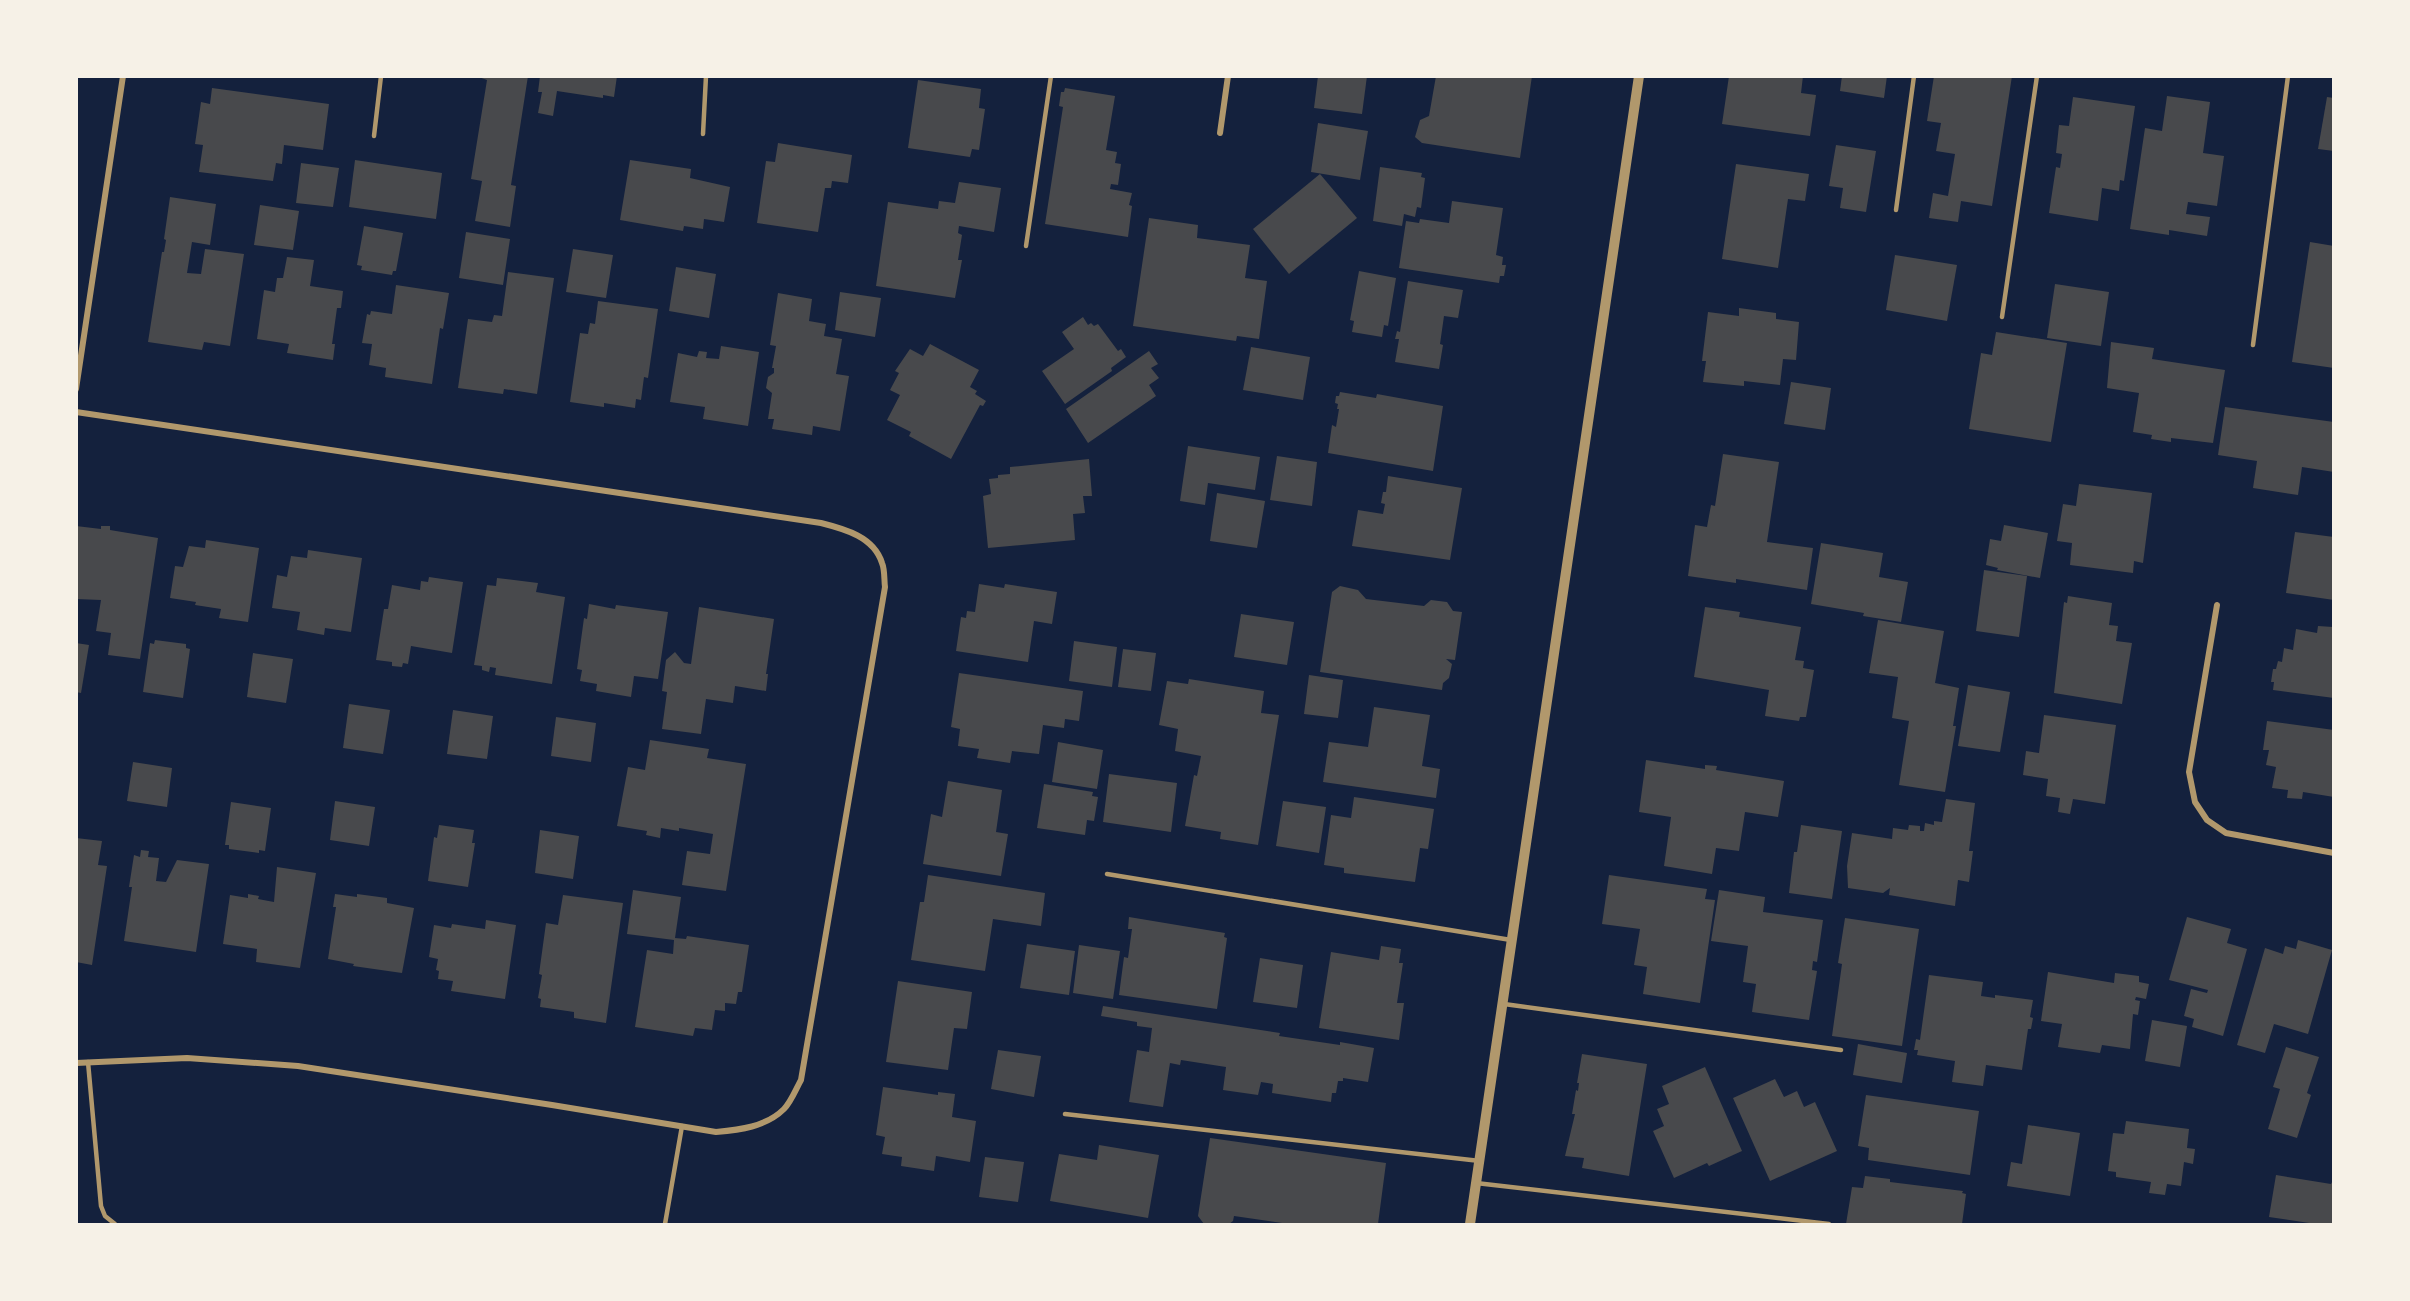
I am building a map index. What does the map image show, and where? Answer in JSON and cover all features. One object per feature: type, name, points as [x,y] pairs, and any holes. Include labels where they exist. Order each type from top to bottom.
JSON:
[{"type":"street","points":[[76,389],[123,76]]},
{"type":"street","points":[[1220,133],[1228,76]]},
{"type":"street","points":[[1470,1224],[1639,76]]},
{"type":"street","points":[[76,412],[821,523],[851,531],[875,549],[883,564],[885,587],[801,1080],[784,1109],[765,1122],[741,1130],[716,1132],[298,1066],[187,1058],[76,1063]]},
{"type":"street","points":[[2217,605],[2189,772],[2195,802],[2207,820],[2226,833],[2334,853]]},
{"type":"lane","points":[[374,136],[381,76]]},
{"type":"lane","points":[[703,134],[706,76]]},
{"type":"lane","points":[[1026,246],[1051,76]]},
{"type":"lane","points":[[1896,210],[1914,76]]},
{"type":"lane","points":[[2002,317],[2037,76]]},
{"type":"lane","points":[[2253,345],[2288,76]]},
{"type":"lane","points":[[1107,874],[1511,940]]},
{"type":"lane","points":[[1504,1004],[1841,1050]]},
{"type":"lane","points":[[88,1062],[101,1206],[105,1215],[115,1224]]},
{"type":"lane","points":[[1065,1114],[1480,1161]]},
{"type":"lane","points":[[665,1224],[682,1126]]},
{"type":"lane","points":[[1476,1183],[1829,1224]]},
{"type":"building","points":[[476,76],[528,76],[511,185],[516,186],[510,227],[475,221],[482,181],[471,179],[487,80]]},
{"type":"building","points":[[540,76],[617,76],[614,97],[603,95],[603,98],[557,91],[553,116],[538,113],[542,92],[538,92]]},
{"type":"building","points":[[1318,76],[1367,76],[1362,114],[1314,108]]},
{"type":"building","points":[[1436,76],[1532,76],[1520,158],[1422,143],[1415,137],[1420,120],[1429,116]]},
{"type":"building","points":[[1729,76],[1803,76],[1801,93],[1816,95],[1810,136],[1722,124]]},
{"type":"building","points":[[1842,76],[1887,76],[1884,98],[1840,91]]},
{"type":"building","points":[[1934,76],[2012,76],[1992,206],[1961,201],[1958,222],[1929,218],[1933,193],[1948,196],[1955,154],[1936,151],[1941,123],[1927,121]]},
{"type":"building","points":[[918,80],[981,89],[979,108],[985,109],[979,150],[972,149],[970,157],[908,148]]},
{"type":"building","points":[[212,88],[329,104],[323,150],[284,145],[282,164],[276,163],[273,181],[199,172],[203,145],[195,144],[201,102],[210,104]]},
{"type":"building","points":[[1065,88],[1115,96],[1106,150],[1117,152],[1115,163],[1121,164],[1118,185],[1111,184],[1110,189],[1132,193],[1129,205],[1132,206],[1128,237],[1045,224],[1063,107],[1059,106],[1061,92],[1064,92]]},
{"type":"building","points":[[2167,96],[2210,102],[2203,153],[2224,156],[2217,206],[2188,202],[2186,214],[2210,217],[2207,236],[2169,230],[2169,235],[2130,229],[2145,128],[2162,131]]},
{"type":"building","points":[[2073,97],[2135,106],[2124,181],[2120,180],[2119,191],[2102,188],[2098,221],[2049,213],[2056,167],[2060,168],[2062,154],[2056,153],[2059,125],[2069,126]]},
{"type":"building","points":[[2327,97],[2334,98],[2334,151],[2318,149]]},
{"type":"building","points":[[1318,123],[1368,131],[1360,180],[1311,172]]},
{"type":"building","points":[[778,143],[852,155],[848,183],[832,181],[831,188],[825,188],[818,232],[757,223],[766,161],[775,162]]},
{"type":"building","points":[[1836,145],[1876,151],[1866,212],[1840,208],[1843,188],[1829,186]]},
{"type":"building","points":[[355,160],[442,173],[436,219],[349,207]]},
{"type":"building","points":[[630,160],[691,169],[690,178],[730,187],[724,222],[704,219],[703,229],[684,226],[683,231],[620,220]]},
{"type":"building","points":[[301,163],[339,168],[333,207],[296,203]]},
{"type":"building","points":[[1736,164],[1809,174],[1805,201],[1788,199],[1778,268],[1722,259]]},
{"type":"building","points":[[1380,167],[1422,173],[1421,177],[1425,178],[1421,208],[1417,207],[1415,217],[1404,214],[1402,226],[1373,221]]},
{"type":"building","points":[[1320,174],[1357,218],[1289,274],[1253,229]]},
{"type":"building","points":[[959,182],[1001,188],[994,232],[959,226],[958,233],[962,235],[958,260],[962,260],[955,298],[876,286],[888,202],[938,209],[939,201],[955,203]]},
{"type":"building","points":[[170,197],[216,204],[210,245],[192,242],[187,273],[201,274],[205,249],[244,254],[230,346],[204,342],[202,350],[148,342],[162,252],[164,252],[166,240],[164,239]]},
{"type":"building","points":[[1452,201],[1503,208],[1496,255],[1503,257],[1502,265],[1506,265],[1504,276],[1500,276],[1499,283],[1399,268],[1406,221],[1419,223],[1420,219],[1449,223]]},
{"type":"building","points":[[260,205],[299,211],[293,250],[254,245]]},
{"type":"building","points":[[1149,218],[1198,225],[1197,238],[1250,245],[1245,278],[1267,281],[1259,339],[1237,336],[1236,341],[1133,326]]},
{"type":"building","points":[[364,226],[403,233],[396,271],[393,271],[392,275],[361,270],[362,266],[357,265]]},
{"type":"building","points":[[466,232],[510,239],[503,285],[459,278]]},
{"type":"building","points":[[2310,242],[2334,246],[2334,368],[2292,362]]},
{"type":"building","points":[[573,249],[613,255],[606,298],[566,292]]},
{"type":"building","points":[[1895,255],[1957,265],[1947,321],[1886,310]]},
{"type":"building","points":[[287,257],[314,260],[310,286],[343,291],[341,308],[337,308],[332,344],[335,344],[333,360],[287,353],[289,344],[257,339],[264,290],[275,292],[277,278],[283,278]]},
{"type":"building","points":[[676,267],[716,274],[709,318],[669,311]]},
{"type":"building","points":[[1359,271],[1396,278],[1388,326],[1384,325],[1382,337],[1352,332],[1354,321],[1350,320]]},
{"type":"building","points":[[508,272],[554,278],[537,394],[504,389],[503,394],[458,388],[468,319],[492,322],[494,315],[502,316]]},
{"type":"building","points":[[1408,281],[1463,290],[1458,318],[1444,316],[1439,369],[1395,362],[1399,339],[1395,339],[1397,331],[1400,332]]},
{"type":"building","points":[[2055,284],[2109,292],[2101,346],[2047,338]]},
{"type":"building","points":[[396,285],[449,293],[443,329],[440,328],[432,384],[385,377],[386,368],[369,365],[372,344],[362,343],[367,314],[370,315],[371,311],[392,314]]},
{"type":"building","points":[[840,292],[881,298],[875,337],[835,330]]},
{"type":"building","points":[[778,293],[812,299],[809,321],[826,324],[824,336],[842,339],[836,374],[849,376],[840,431],[813,426],[812,435],[772,429],[774,419],[768,419],[772,393],[766,388],[768,377],[774,373],[774,368],[772,368],[776,346],[770,345]]},
{"type":"building","points":[[598,301],[658,309],[648,378],[644,377],[641,400],[636,399],[635,408],[604,403],[604,407],[570,402],[580,333],[588,334],[590,323],[595,324]]},
{"type":"building","points":[[1739,308],[1776,313],[1776,319],[1799,322],[1796,360],[1783,359],[1780,385],[1744,381],[1744,386],[1703,382],[1706,361],[1702,361],[1708,312],[1739,316]]},
{"type":"building","points":[[1083,317],[1088,325],[1098,324],[1118,351],[1121,349],[1126,357],[1111,368],[1112,371],[1065,404],[1042,371],[1074,349],[1062,332]]},
{"type":"building","points":[[1996,332],[2067,343],[2051,442],[1969,429],[1981,353],[1992,355]]},
{"type":"building","points":[[2111,342],[2154,348],[2152,359],[2225,370],[2213,443],[2171,438],[2171,442],[2151,439],[2152,435],[2133,432],[2139,393],[2107,388]]},
{"type":"building","points":[[930,344],[979,370],[970,387],[977,391],[975,394],[986,401],[983,406],[980,405],[951,459],[909,436],[911,432],[887,420],[900,395],[890,390],[899,373],[895,371],[910,349],[923,356]]},
{"type":"building","points":[[721,346],[759,352],[748,426],[703,419],[705,407],[670,402],[678,353],[697,357],[699,351],[707,352],[706,358],[719,359]]},
{"type":"building","points":[[1251,347],[1310,357],[1303,400],[1243,390]]},
{"type":"building","points":[[1149,351],[1158,364],[1151,368],[1159,378],[1149,385],[1156,396],[1088,443],[1066,409]]},
{"type":"building","points":[[1791,382],[1831,388],[1825,430],[1784,424]]},
{"type":"building","points":[[1340,392],[1376,398],[1377,394],[1443,406],[1433,471],[1328,453],[1332,425],[1336,427],[1339,409],[1337,409],[1338,404],[1335,403],[1336,396],[1339,396]]},
{"type":"building","points":[[2225,407],[2334,422],[2334,472],[2302,467],[2298,495],[2253,488],[2257,461],[2218,455]]},
{"type":"building","points":[[1188,446],[1260,457],[1255,490],[1208,483],[1205,505],[1180,501]]},
{"type":"building","points":[[1723,454],[1779,462],[1767,542],[1813,548],[1807,590],[1736,579],[1736,583],[1688,576],[1695,525],[1707,527],[1711,505],[1715,506]]},
{"type":"building","points":[[1277,456],[1317,462],[1312,506],[1270,500]]},
{"type":"building","points":[[1089,459],[1092,496],[1083,496],[1085,513],[1073,514],[1075,540],[988,548],[983,496],[991,494],[989,479],[998,478],[998,475],[1010,474],[1010,467]]},
{"type":"building","points":[[1388,476],[1462,488],[1450,560],[1352,546],[1358,510],[1383,514],[1385,504],[1381,503],[1383,492],[1386,492]]},
{"type":"building","points":[[2079,484],[2152,493],[2143,563],[2134,561],[2133,573],[2070,565],[2072,543],[2057,541],[2063,504],[2076,506]]},
{"type":"building","points":[[1217,493],[1265,501],[1257,548],[1210,541]]},
{"type":"building","points":[[2004,525],[2048,533],[2040,578],[1997,570],[1998,568],[1986,565],[1990,539],[2001,541]]},
{"type":"building","points":[[76,526],[101,529],[101,526],[110,526],[110,530],[158,538],[140,659],[108,655],[111,633],[96,631],[101,600],[76,599]]},
{"type":"building","points":[[2295,532],[2334,537],[2334,600],[2286,593]]},
{"type":"building","points":[[206,540],[259,548],[248,622],[219,618],[221,609],[170,598],[175,566],[183,567],[189,546],[205,548]]},
{"type":"building","points":[[1821,543],[1883,553],[1879,577],[1908,582],[1901,622],[1811,604]]},
{"type":"building","points":[[308,550],[362,558],[351,632],[325,628],[324,635],[297,630],[300,612],[272,608],[277,575],[287,577],[291,556],[307,558]]},
{"type":"building","points":[[1984,570],[2027,576],[2019,637],[1976,631]]},
{"type":"building","points":[[429,577],[463,582],[452,653],[411,646],[408,664],[403,663],[402,667],[392,666],[392,662],[376,660],[384,609],[388,609],[392,585],[420,590],[421,581],[428,582]]},
{"type":"building","points":[[497,578],[538,583],[536,592],[565,597],[552,684],[495,675],[496,668],[490,667],[489,672],[482,670],[482,666],[474,665],[487,585],[496,586]]},
{"type":"building","points":[[979,584],[1004,588],[1005,584],[1057,592],[1052,624],[1034,621],[1028,662],[956,651],[961,617],[966,618],[967,611],[975,612]]},
{"type":"building","points":[[1340,586],[1358,590],[1366,599],[1424,606],[1431,600],[1447,602],[1453,611],[1462,612],[1455,660],[1446,659],[1452,664],[1449,678],[1443,683],[1442,690],[1320,672],[1332,592]]},
{"type":"building","points":[[2068,596],[2112,603],[2109,625],[2118,626],[2116,641],[2132,643],[2122,704],[2054,693],[2064,602],[2067,603]]},
{"type":"building","points":[[589,604],[615,609],[616,605],[668,612],[658,679],[634,676],[631,697],[596,691],[597,684],[580,681],[582,670],[577,669],[584,618],[587,619]]},
{"type":"building","points":[[699,607],[774,619],[766,674],[768,674],[766,691],[735,686],[733,703],[706,699],[701,734],[662,729],[667,692],[662,691],[666,660],[675,652],[684,663],[691,664]]},
{"type":"building","points":[[1705,607],[1740,612],[1739,617],[1801,627],[1795,660],[1804,661],[1803,668],[1814,670],[1806,717],[1800,717],[1799,721],[1765,716],[1769,690],[1694,677]]},
{"type":"building","points":[[1241,614],[1294,622],[1287,665],[1234,657]]},
{"type":"building","points":[[1878,620],[1944,631],[1935,683],[1959,688],[1953,726],[1956,726],[1945,792],[1899,785],[1909,721],[1892,718],[1898,677],[1869,673]]},
{"type":"building","points":[[2318,626],[2333,627],[2334,698],[2273,690],[2274,682],[2271,682],[2273,669],[2276,669],[2278,661],[2282,662],[2284,648],[2293,650],[2296,629],[2317,633]]},
{"type":"building","points":[[155,640],[186,644],[186,648],[190,649],[183,698],[143,692],[150,643],[154,644]]},
{"type":"building","points":[[1074,641],[1117,647],[1112,687],[1069,681]]},
{"type":"building","points":[[76,643],[89,645],[81,693],[76,692]]},
{"type":"building","points":[[1123,649],[1156,653],[1151,691],[1118,687]]},
{"type":"building","points":[[253,653],[293,659],[286,703],[247,697]]},
{"type":"building","points":[[959,673],[1083,691],[1079,721],[1065,719],[1064,728],[1043,725],[1039,754],[1012,751],[1010,763],[977,758],[979,749],[958,746],[960,729],[951,727]]},
{"type":"building","points":[[1309,675],[1343,680],[1338,718],[1304,714]]},
{"type":"building","points":[[1189,679],[1264,691],[1261,713],[1279,715],[1258,845],[1220,839],[1221,832],[1185,826],[1194,775],[1197,776],[1201,756],[1175,751],[1178,729],[1159,725],[1167,681],[1188,684]]},
{"type":"building","points":[[1968,685],[2010,692],[2000,752],[1958,746]]},
{"type":"building","points":[[349,704],[390,710],[383,754],[343,748]]},
{"type":"building","points":[[1374,707],[1430,715],[1422,766],[1440,769],[1436,798],[1323,782],[1329,742],[1368,747]]},
{"type":"building","points":[[453,710],[493,716],[487,759],[447,754]]},
{"type":"building","points":[[2044,715],[2116,725],[2105,804],[2073,799],[2070,814],[2058,812],[2060,798],[2046,796],[2048,779],[2023,775],[2026,751],[2039,753]]},
{"type":"building","points":[[556,717],[596,723],[591,762],[551,756]]},
{"type":"building","points":[[2267,721],[2334,730],[2334,797],[2303,792],[2302,799],[2287,798],[2288,790],[2272,788],[2276,767],[2266,765],[2269,750],[2263,750]]},
{"type":"building","points":[[650,740],[709,749],[707,758],[746,764],[726,891],[682,885],[687,851],[710,854],[713,834],[679,828],[679,831],[661,828],[660,838],[646,835],[647,831],[617,826],[628,767],[645,770]]},
{"type":"building","points":[[1058,742],[1103,750],[1097,789],[1052,782]]},
{"type":"building","points":[[1646,760],[1705,769],[1705,765],[1717,766],[1716,770],[1784,781],[1778,817],[1745,812],[1739,851],[1716,848],[1712,874],[1664,866],[1671,817],[1639,812]]},
{"type":"building","points":[[133,762],[172,768],[167,807],[127,801]]},
{"type":"building","points":[[1109,774],[1177,783],[1171,832],[1103,822]]},
{"type":"building","points":[[948,781],[1002,790],[996,832],[1008,834],[1001,876],[923,864],[931,814],[942,817]]},
{"type":"building","points":[[1044,784],[1093,792],[1092,796],[1098,797],[1094,821],[1087,820],[1085,835],[1037,828]]},
{"type":"building","points":[[1354,797],[1434,809],[1428,849],[1420,848],[1415,882],[1344,873],[1344,868],[1324,865],[1331,815],[1351,818]]},
{"type":"building","points":[[1946,799],[1975,803],[1969,851],[1973,851],[1969,882],[1958,880],[1955,906],[1889,895],[1890,888],[1883,893],[1848,888],[1847,866],[1852,833],[1892,839],[1893,828],[1908,830],[1909,825],[1920,826],[1920,831],[1924,831],[1925,823],[1934,825],[1934,821],[1942,822]]},
{"type":"building","points":[[335,801],[375,807],[369,846],[330,840]]},
{"type":"building","points":[[1283,801],[1326,807],[1319,853],[1276,846]]},
{"type":"building","points":[[231,802],[271,808],[265,851],[259,850],[259,853],[229,849],[229,845],[225,845]]},
{"type":"building","points":[[439,825],[474,830],[472,843],[475,843],[468,887],[428,881],[434,837],[437,838]]},
{"type":"building","points":[[1801,825],[1842,831],[1832,899],[1789,893],[1794,852],[1797,852]]},
{"type":"building","points":[[540,830],[579,836],[573,879],[535,873]]},
{"type":"building","points":[[76,838],[102,841],[98,865],[107,866],[92,965],[76,962]]},
{"type":"building","points":[[141,850],[149,851],[148,857],[159,858],[156,881],[166,882],[177,860],[209,864],[196,952],[124,941],[134,855],[140,857]]},
{"type":"building","points":[[277,867],[316,873],[300,968],[256,962],[257,949],[223,944],[230,895],[248,898],[248,894],[259,896],[258,899],[274,902]]},
{"type":"building","points":[[928,875],[1045,893],[1041,926],[993,919],[985,971],[911,960],[920,902],[924,902]]},
{"type":"building","points":[[1609,875],[1707,889],[1705,899],[1715,900],[1700,1003],[1643,994],[1647,967],[1634,965],[1640,929],[1602,924]]},
{"type":"building","points":[[633,890],[681,897],[675,938],[686,939],[687,936],[749,945],[742,992],[738,992],[736,1004],[725,1003],[725,1011],[715,1010],[712,1030],[695,1028],[693,1036],[635,1027],[647,950],[673,954],[674,940],[627,934]]},
{"type":"building","points":[[1719,890],[1765,897],[1763,912],[1823,920],[1817,962],[1813,961],[1812,970],[1817,971],[1809,1020],[1752,1012],[1756,984],[1743,982],[1748,946],[1711,941]]},
{"type":"building","points":[[335,894],[387,898],[387,903],[414,908],[402,973],[353,966],[354,964],[328,959],[336,907],[333,907]]},
{"type":"building","points":[[563,895],[623,903],[606,1023],[574,1018],[574,1012],[540,1007],[541,999],[538,998],[542,975],[539,974],[546,923],[558,925]]},
{"type":"building","points":[[1129,917],[1225,933],[1224,937],[1227,938],[1217,1009],[1119,995],[1124,957],[1128,958],[1132,929],[1128,929]]},
{"type":"building","points":[[2187,917],[2231,929],[2227,943],[2247,949],[2223,1036],[2192,1027],[2194,1019],[2184,1016],[2191,989],[2207,993],[2208,990],[2169,980]]},
{"type":"building","points":[[1845,918],[1919,929],[1902,1046],[1832,1036],[1842,964],[1838,963]]},
{"type":"building","points":[[486,920],[516,925],[505,999],[451,991],[453,981],[438,979],[439,971],[436,970],[438,959],[429,957],[434,925],[451,928],[452,924],[485,929]]},
{"type":"building","points":[[2298,940],[2332,950],[2308,1034],[2274,1024],[2265,1053],[2237,1045],[2265,948],[2283,954],[2285,946],[2296,949]]},
{"type":"building","points":[[1027,944],[1075,951],[1069,995],[1020,988]]},
{"type":"building","points":[[1079,945],[1120,951],[1113,999],[1073,993]]},
{"type":"building","points":[[1381,946],[1401,949],[1399,963],[1403,963],[1397,1003],[1404,1003],[1399,1040],[1319,1028],[1331,952],[1379,960]]},
{"type":"building","points":[[1260,958],[1303,965],[1297,1008],[1253,1002]]},
{"type":"building","points":[[2048,972],[2114,983],[2115,973],[2139,976],[2139,982],[2149,984],[2146,999],[2136,997],[2135,1000],[2140,1001],[2138,1015],[2133,1014],[2130,1049],[2102,1045],[2100,1053],[2058,1047],[2062,1024],[2041,1021]]},
{"type":"building","points":[[1929,975],[1983,982],[1981,996],[1995,998],[1995,995],[2033,1000],[2030,1017],[2033,1018],[2031,1029],[2028,1029],[2022,1070],[1986,1065],[1983,1086],[1952,1082],[1955,1061],[1917,1055],[1918,1050],[1914,1050],[1916,1039],[1920,1040]]},
{"type":"building","points":[[898,981],[972,992],[967,1029],[954,1028],[948,1070],[886,1062]]},
{"type":"building","points":[[1103,1006],[1280,1033],[1279,1036],[1374,1048],[1368,1082],[1343,1078],[1343,1081],[1338,1081],[1336,1093],[1332,1093],[1331,1102],[1272,1093],[1273,1084],[1261,1082],[1258,1095],[1223,1090],[1226,1067],[1181,1060],[1180,1065],[1170,1063],[1163,1107],[1129,1102],[1137,1050],[1149,1052],[1152,1028],[1137,1026],[1137,1022],[1101,1016]]},
{"type":"building","points":[[2152,1020],[2187,1026],[2180,1067],[2145,1061]]},
{"type":"building","points":[[1858,1044],[1907,1053],[1902,1083],[1853,1075]]},
{"type":"building","points":[[2286,1047],[2319,1057],[2307,1093],[2311,1095],[2297,1138],[2268,1129],[2280,1089],[2273,1087]]},
{"type":"building","points":[[998,1050],[1041,1056],[1034,1097],[991,1089]]},
{"type":"building","points":[[1582,1054],[1647,1064],[1629,1176],[1582,1168],[1584,1158],[1565,1156],[1575,1114],[1572,1114],[1576,1090],[1578,1091],[1579,1083],[1577,1083]]},
{"type":"building","points":[[1705,1067],[1742,1151],[1674,1178],[1653,1131],[1664,1126],[1657,1109],[1669,1104],[1662,1086]]},
{"type":"building","points":[[1775,1079],[1784,1097],[1797,1091],[1804,1107],[1815,1102],[1837,1151],[1770,1181],[1733,1098]]},
{"type":"building","points":[[883,1087],[938,1095],[938,1092],[955,1094],[952,1117],[976,1121],[970,1162],[936,1156],[934,1171],[901,1166],[902,1157],[882,1154],[885,1137],[876,1135]]},
{"type":"building","points":[[1866,1095],[1979,1111],[1970,1175],[1868,1160],[1869,1148],[1858,1146]]},
{"type":"building","points":[[2126,1121],[2189,1129],[2187,1148],[2195,1149],[2193,1164],[2184,1162],[2181,1186],[2167,1184],[2165,1195],[2149,1193],[2151,1182],[2116,1177],[2116,1172],[2108,1171],[2113,1133],[2124,1134]]},
{"type":"building","points":[[2028,1125],[2080,1133],[2070,1196],[2007,1186],[2011,1162],[2022,1164]]},
{"type":"building","points":[[1210,1138],[1386,1163],[1378,1224],[1289,1224],[1234,1216],[1233,1221],[1229,1224],[1204,1224],[1198,1216]]},
{"type":"building","points":[[1099,1145],[1159,1155],[1148,1218],[1050,1201],[1059,1154],[1097,1160]]},
{"type":"building","points":[[985,1157],[1024,1162],[1018,1202],[979,1197]]},
{"type":"building","points":[[2276,1175],[2331,1184],[2334,1178],[2334,1224],[2316,1224],[2269,1217]]},
{"type":"building","points":[[1865,1176],[1890,1179],[1890,1182],[1963,1191],[1962,1193],[1966,1194],[1962,1224],[1846,1224],[1852,1187],[1863,1188]]}]
